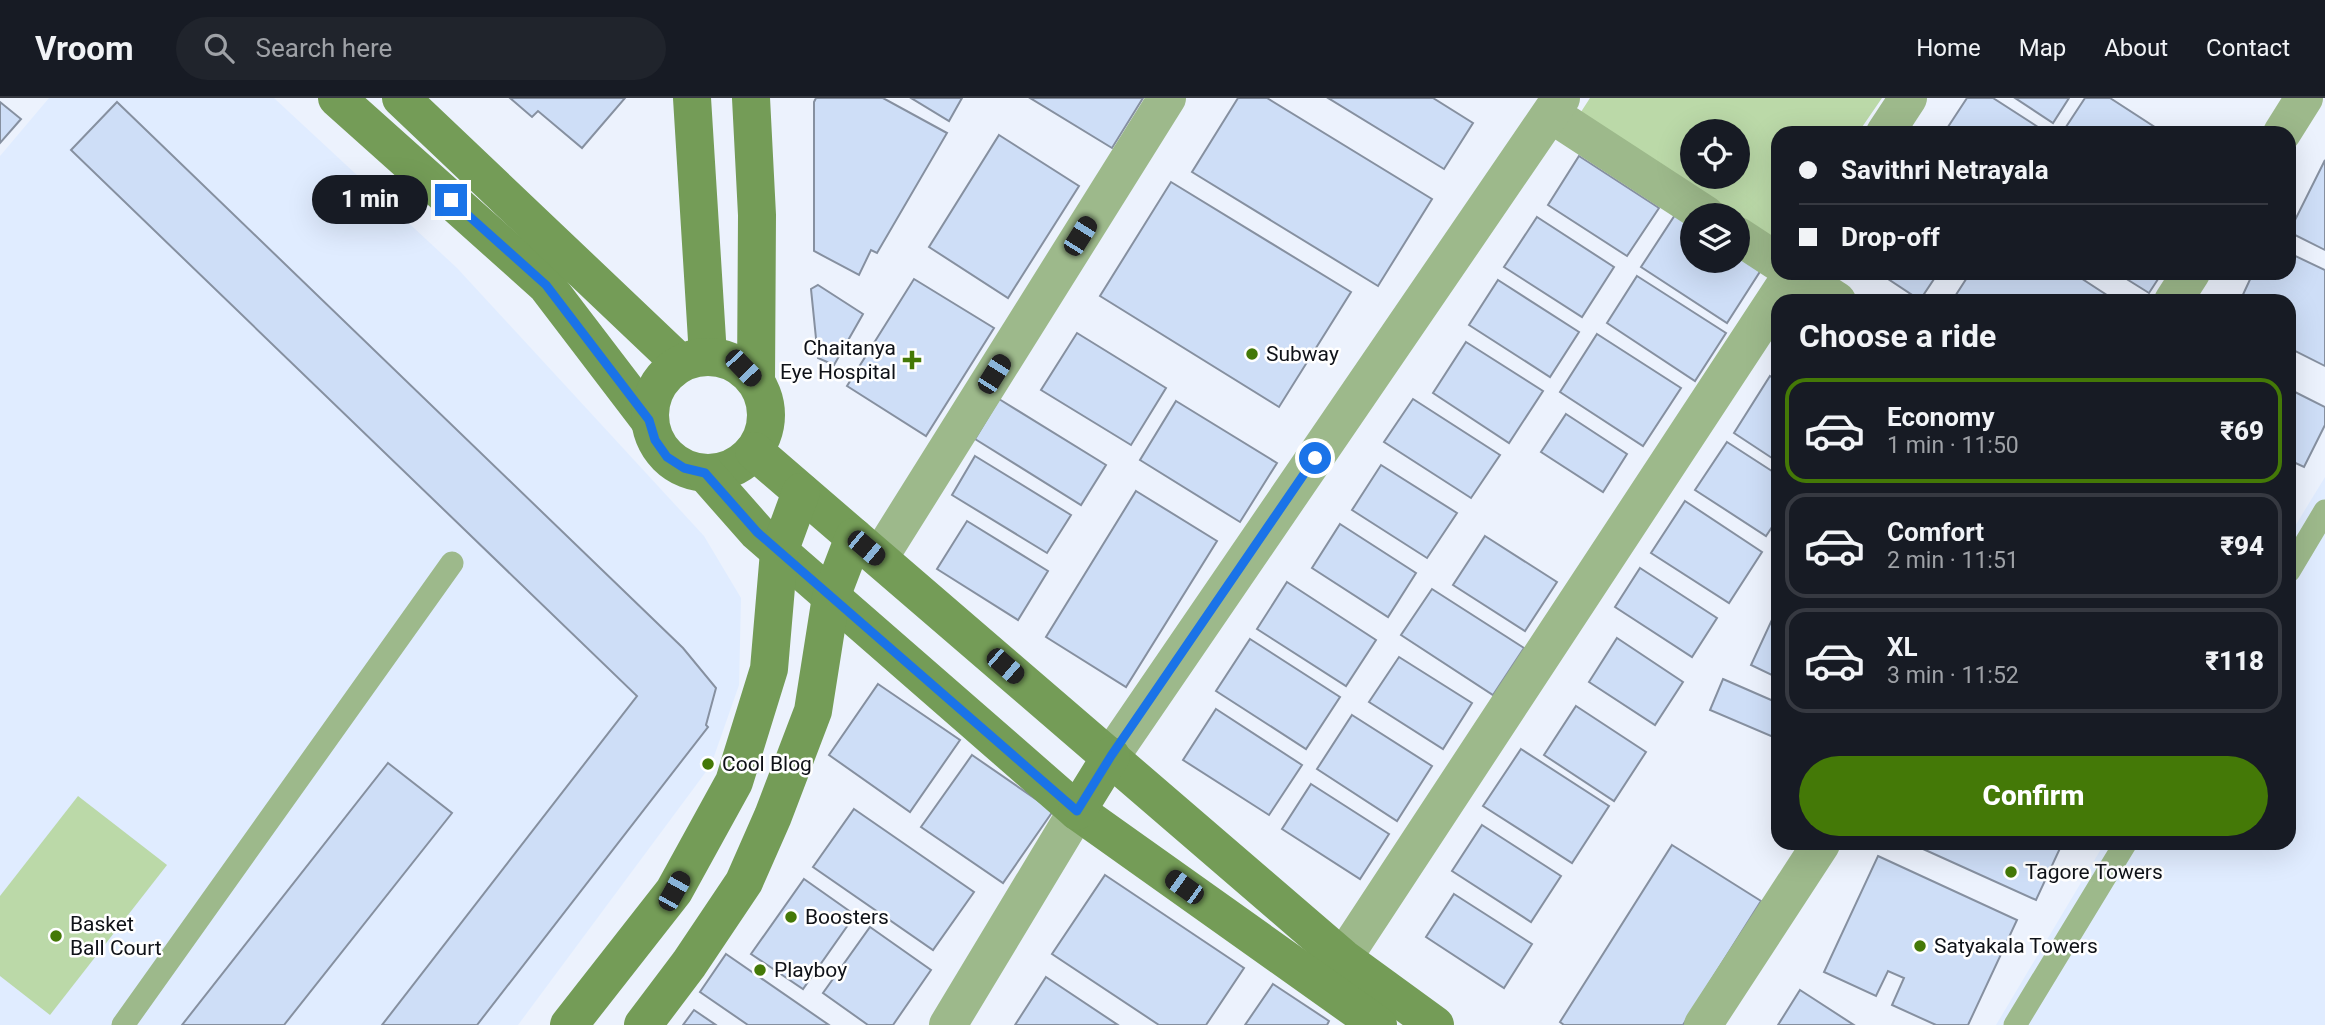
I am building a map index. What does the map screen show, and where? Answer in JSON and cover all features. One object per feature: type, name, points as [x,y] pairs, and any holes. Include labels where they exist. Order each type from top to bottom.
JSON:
[{"type":"street","points":[[337,98],[546,285],[649,420]]},
{"type":"street","points":[[401,98],[694,360]]},
{"type":"street","points":[[692,98],[694,360]]},
{"type":"street","points":[[751,98],[757,215],[756,381]]},
{"type":"street","points":[[643,1025],[689,964],[744,882],[773,816],[813,711],[831,597],[1167,98]]},
{"type":"street","points":[[1890,126],[1908,98]]},
{"type":"street","points":[[2286,126],[2304,98]]},
{"type":"street","points":[[948,1025],[1111,756],[1556,106],[1689,203]]},
{"type":"street","points":[[1750,244],[1771,257]]},
{"type":"street","points":[[1804,280],[1826,294]]},
{"type":"street","points":[[1343,958],[1771,306]]},
{"type":"street","points":[[726,359],[743,368],[756,381],[764,398],[767,416],[763,435],[754,451],[740,464],[723,472],[705,473],[684,468],[667,457],[655,440],[649,420],[650,403],[656,387],[666,373],[694,360],[726,359]]},
{"type":"street","points":[[754,451],[1343,958],[1435,1025]]},
{"type":"street","points":[[705,473],[757,532],[779,552],[1077,811],[1378,1025]]},
{"type":"street","points":[[569,1025],[674,891],[734,782],[769,669],[779,552],[801,492]]},
{"type":"street","points":[[1703,1025],[1817,850]]},
{"type":"lane","points":[[2296,559],[2325,511]]},
{"type":"lane","points":[[123,1025],[452,563]]},
{"type":"lane","points":[[2015,1025],[2120,850]]},
{"type":"shaded area","points":[[49,98],[274,98],[457,268],[704,536],[741,598],[739,685],[711,765],[518,1025],[0,1025],[0,156]]},
{"type":"shaded area","points":[[2325,477],[2325,1025],[1996,1025],[2100,850],[2296,850],[2296,525]]},
{"type":"green space","points":[[1590,98],[1882,98],[1863,126],[1771,126],[1771,242],[1750,229],[1750,203],[1712,203],[1691,189],[1750,189],[1750,119],[1680,119],[1680,182],[1579,115]]},
{"type":"green space","name":"Basket Ball Court","points":[[78,796],[167,865],[50,1015],[0,976],[0,896]]},
{"type":"building","points":[[510,98],[625,98],[582,148],[538,111],[532,117]]},
{"type":"building","points":[[816,98],[883,98],[947,133],[877,253],[871,250],[859,275],[814,251]]},
{"type":"building","points":[[911,98],[962,98],[949,121]]},
{"type":"building","points":[[1030,98],[1143,98],[1112,148]]},
{"type":"building","points":[[1238,98],[1267,98],[1432,199],[1378,286],[1192,172]]},
{"type":"building","points":[[1328,98],[1433,98],[1473,123],[1444,169]]},
{"type":"building","points":[[1967,98],[1993,98],[2036,126],[1949,126]]},
{"type":"building","points":[[2015,98],[2069,98],[2053,123]]},
{"type":"building","points":[[2085,98],[2110,98],[2153,126],[2067,126]]},
{"type":"building","points":[[0,102],[21,119],[0,143]]},
{"type":"building","points":[[117,102],[683,648],[716,688],[706,725],[708,727],[477,1025],[382,1025],[637,696],[71,150]]},
{"type":"building","points":[[999,135],[1079,186],[1008,298],[929,247]]},
{"type":"building","points":[[1579,156],[1659,208],[1627,256],[1548,205]]},
{"type":"building","points":[[2325,160],[2325,250],[2296,236],[2296,218]]},
{"type":"building","points":[[1171,182],[1351,292],[1279,407],[1100,296]]},
{"type":"building","points":[[1675,215],[1680,218],[1680,273],[1750,273],[1750,263],[1761,270],[1727,323],[1641,267]]},
{"type":"building","points":[[1537,217],[1614,267],[1582,317],[1504,267]]},
{"type":"building","points":[[2296,256],[2325,270],[2325,366],[2296,352],[2296,294],[2243,294],[2250,280],[2296,280]]},
{"type":"building","points":[[1637,276],[1726,333],[1695,381],[1607,323]]},
{"type":"building","points":[[914,279],[994,328],[926,436],[847,386]]},
{"type":"building","points":[[1498,280],[1579,332],[1550,377],[1469,325]]},
{"type":"building","points":[[1890,280],[1933,280],[1924,294],[1911,294]]},
{"type":"building","points":[[1966,280],[2084,280],[2105,294],[1956,294]]},
{"type":"building","points":[[2128,280],[2157,280],[2149,293]]},
{"type":"building","points":[[818,285],[863,314],[834,365],[818,358],[811,289]]},
{"type":"building","points":[[1077,333],[1166,388],[1131,445],[1041,390]]},
{"type":"building","points":[[1597,334],[1681,388],[1643,446],[1560,392]]},
{"type":"building","points":[[1466,342],[1543,391],[1509,443],[1433,393]]},
{"type":"building","points":[[1770,376],[1771,377],[1771,457],[1734,433]]},
{"type":"building","points":[[2296,392],[2325,407],[2325,425],[2304,467],[2296,463]]},
{"type":"building","points":[[999,399],[1106,465],[1081,505],[975,439]]},
{"type":"building","points":[[1413,399],[1500,455],[1471,498],[1384,442]]},
{"type":"building","points":[[1176,401],[1277,463],[1240,522],[1140,460]]},
{"type":"building","points":[[1566,414],[1627,454],[1603,492],[1541,452]]},
{"type":"building","points":[[1727,442],[1771,470],[1771,528],[1766,536],[1695,490]]},
{"type":"building","points":[[975,456],[1071,515],[1047,553],[952,495]]},
{"type":"building","points":[[1381,465],[1457,513],[1427,558],[1352,510]]},
{"type":"building","points":[[1136,491],[1217,541],[1126,687],[1046,637]]},
{"type":"building","points":[[1685,501],[1762,552],[1729,603],[1651,553]]},
{"type":"building","points":[[967,521],[1048,571],[1018,620],[937,569]]},
{"type":"building","points":[[1340,524],[1416,573],[1388,617],[1312,568]]},
{"type":"building","points":[[1485,536],[1557,582],[1525,631],[1453,585]]},
{"type":"building","points":[[1640,568],[1717,618],[1692,657],[1615,607]]},
{"type":"building","points":[[1287,582],[1376,640],[1346,686],[1257,629]]},
{"type":"building","points":[[1432,589],[1524,648],[1493,695],[1401,635]]},
{"type":"building","points":[[1771,622],[1771,675],[1751,665]]},
{"type":"building","points":[[1617,638],[1683,682],[1655,725],[1589,682]]},
{"type":"building","points":[[1250,639],[1340,697],[1306,749],[1216,691]]},
{"type":"building","points":[[1399,657],[1472,703],[1443,749],[1369,702]]},
{"type":"building","points":[[1723,679],[1771,700],[1771,736],[1710,710]]},
{"type":"building","points":[[878,684],[960,740],[910,812],[829,755]]},
{"type":"building","points":[[1576,706],[1646,752],[1614,801],[1544,755]]},
{"type":"building","points":[[1216,709],[1302,765],[1269,815],[1183,760]]},
{"type":"building","points":[[1352,715],[1432,766],[1397,821],[1317,769]]},
{"type":"building","points":[[1521,749],[1609,806],[1572,863],[1483,806]]},
{"type":"building","points":[[972,755],[1053,811],[1003,883],[921,827]]},
{"type":"building","points":[[388,763],[452,813],[284,1025],[182,1025]]},
{"type":"building","points":[[1311,784],[1389,834],[1360,879],[1282,829]]},
{"type":"building","points":[[854,809],[974,892],[933,950],[813,867]]},
{"type":"building","points":[[1482,825],[1561,876],[1531,922],[1452,871]]},
{"type":"building","points":[[1672,845],[1761,901],[1683,1025],[1564,1025],[1560,1022]]},
{"type":"building","name":"Tagore Towers","points":[[1925,850],[2059,850],[2036,900]]},
{"type":"building","name":"Satyakala Towers","points":[[1878,856],[2017,920],[1968,1025],[1936,1025],[1892,1005],[1904,978],[1888,971],[1876,996],[1824,972]]},
{"type":"building","points":[[1105,875],[1244,968],[1206,1025],[1159,1025],[1052,954]]},
{"type":"building","points":[[804,879],[855,915],[803,989],[751,954]]},
{"type":"building","points":[[1454,894],[1532,944],[1504,988],[1426,937]]},
{"type":"building","points":[[870,927],[931,970],[893,1025],[868,1025],[823,993]]},
{"type":"building","points":[[726,954],[829,1025],[748,1025],[700,992]]},
{"type":"building","points":[[1046,977],[1118,1025],[1015,1025]]},
{"type":"building","points":[[1273,984],[1329,1021],[1327,1025],[1245,1025]]},
{"type":"building","points":[[1800,990],[1854,1025],[1778,1025]]},
{"type":"building","points":[[694,1010],[716,1025],[683,1025]]},
{"type":"place","name":"Subway","points":[[1252,354]]},
{"type":"place","name":"Chaitanya Eye Hospital","points":[[912,360]]},
{"type":"place","name":"Cool Blog","points":[[708,764]]},
{"type":"place","name":"Tagore Towers","points":[[2011,872]]},
{"type":"place","name":"Boosters","points":[[791,917]]},
{"type":"place","name":"Basket Ball Court","points":[[56,936]]},
{"type":"place","name":"Satyakala Towers","points":[[1920,946]]},
{"type":"place","name":"Playboy","points":[[760,970]]},
{"type":"route","points":[[451,200],[546,285],[649,420],[655,440],[667,457],[684,468],[705,473],[757,532],[1077,811],[1111,756],[1315,458]]}]
